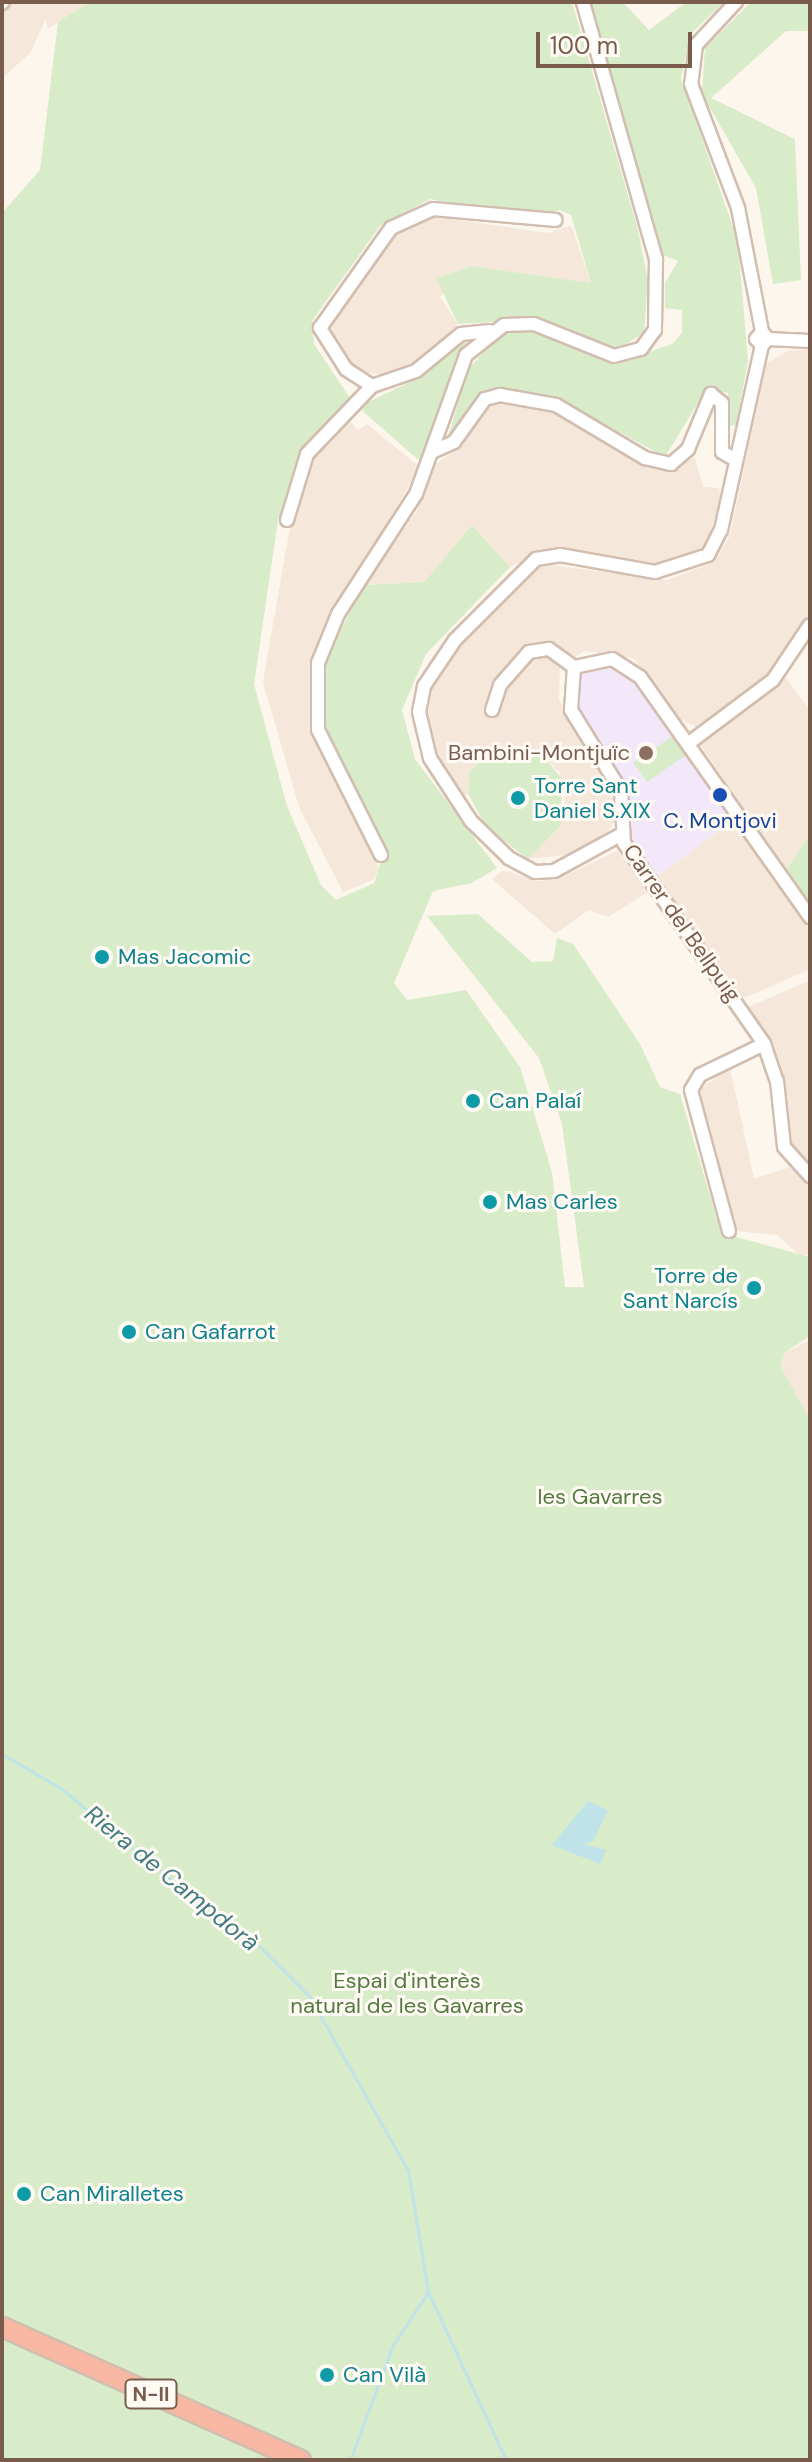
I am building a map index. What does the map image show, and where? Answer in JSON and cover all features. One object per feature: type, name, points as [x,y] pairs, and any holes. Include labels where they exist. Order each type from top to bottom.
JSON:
[{"type":"highway","name":"N-II","points":[[2,2327],[301,2460]]},
{"type":"street","points":[[287,520],[307,454],[372,386],[416,371],[461,334],[534,324],[621,356],[641,349],[655,330],[656,259],[583,2]]},
{"type":"street","points":[[622,834],[554,871],[535,872],[509,858],[471,821],[430,758],[419,712],[424,686],[455,640],[536,559],[560,555],[655,572],[708,555],[736,460],[764,339],[738,208],[691,84],[696,45],[736,2]]},
{"type":"street","points":[[372,386],[346,369],[320,328],[391,228],[412,214],[433,209],[556,220]]},
{"type":"street","points":[[381,855],[318,730],[318,663],[338,614],[409,508],[434,451],[466,355],[490,331]]},
{"type":"street","points":[[764,339],[810,341]]},
{"type":"street","points":[[434,451],[454,442],[485,399],[500,395],[556,405],[645,458],[671,464],[688,449],[711,394],[722,403],[722,452],[736,460]]},
{"type":"street","points":[[689,743],[773,680],[810,625]]},
{"type":"street","points":[[492,710],[506,675],[529,652],[549,649],[574,667],[606,658],[626,664],[689,743],[810,917]]},
{"type":"street","name":"Carrer del Bellpuig","points":[[574,667],[571,710],[621,791],[622,834],[764,1044],[777,1081],[784,1147],[810,1176]]},
{"type":"street","points":[[729,1231],[691,1090],[700,1075],[764,1044]]},
{"type":"shaded area","points":[[2,2],[90,2],[48,29],[45,20],[31,52],[2,79]]},
{"type":"shaded area","points":[[429,216],[548,233],[571,225],[591,283],[472,266],[440,297],[458,324],[423,359],[386,375],[359,372],[329,337],[328,323],[391,236]]},
{"type":"shaded area","points":[[810,349],[810,609],[799,638],[757,686],[698,728],[682,720],[633,658],[584,651],[560,667],[559,700],[613,787],[618,810],[611,828],[578,854],[528,859],[565,804],[560,773],[545,758],[518,749],[469,772],[468,793],[459,798],[428,736],[429,695],[440,669],[522,574],[543,564],[667,580],[715,562],[730,535],[766,364],[787,351]]},
{"type":"shaded area","points":[[495,401],[556,409],[649,467],[676,469],[695,457],[703,487],[719,488],[721,497],[705,549],[653,564],[554,548],[510,567],[472,525],[424,582],[364,585],[417,511],[434,465],[459,448]]},
{"type":"shaded area","points":[[348,419],[358,430],[367,424],[420,467],[329,621],[314,659],[313,735],[379,869],[373,880],[343,892],[299,807],[263,682],[289,532],[320,445]]},
{"type":"shaded area","name":"Bambini-Montjuïc","points":[[607,663],[631,675],[735,819],[656,877],[630,837],[630,791],[576,704],[579,673]]},
{"type":"shaded area","points":[[785,677],[810,710],[810,834],[786,870],[699,743]]},
{"type":"shaded area","points":[[735,819],[810,924],[810,969],[742,999],[656,877]]},
{"type":"shaded area","points":[[617,851],[650,891],[608,917],[589,910],[555,934],[492,879],[503,870],[538,881],[558,879]]},
{"type":"shaded area","points":[[810,980],[810,1165],[792,1150],[780,1062],[748,1007]]},
{"type":"shaded area","points":[[730,1068],[754,1179],[789,1167],[810,1182],[810,1253],[802,1257],[777,1235],[737,1231],[695,1093]]},
{"type":"shaded area","points":[[810,1340],[810,1420],[781,1367],[784,1353]]},
{"type":"green space","name":"Espai d'interès natural de les Gavarres","points":[[90,2],[572,2],[638,230],[648,281],[644,333],[618,349],[544,319],[458,324],[436,278],[472,266],[591,283],[571,215],[560,210],[539,218],[430,199],[380,226],[312,321],[314,344],[350,398],[301,452],[278,520],[254,684],[287,806],[321,885],[336,900],[374,883],[384,851],[320,714],[326,658],[364,585],[424,582],[472,525],[510,567],[426,654],[402,710],[415,759],[497,868],[472,883],[433,891],[394,983],[407,1000],[466,990],[520,1067],[552,1172],[565,1287],[584,1287],[562,1124],[539,1058],[427,916],[478,914],[532,962],[553,961],[557,938],[573,944],[640,1044],[660,1087],[680,1094],[721,1233],[810,1257],[810,1336],[784,1353],[781,1367],[810,1420],[810,2460],[2,2460],[2,213],[40,170],[58,22]]},
{"type":"green space","points":[[588,2],[623,2],[649,30],[686,2],[724,2],[690,35],[681,79],[738,241],[748,361],[736,425],[730,426],[728,393],[707,388],[665,457],[557,398],[500,387],[481,394],[449,434],[468,369],[501,334],[538,330],[617,363],[672,344],[682,333],[682,310],[665,308],[665,283],[678,261],[661,254]]},
{"type":"green space","points":[[751,2],[810,2],[810,31],[786,31],[711,98],[795,139],[801,280],[773,284],[756,188],[702,94],[705,48]]},
{"type":"green space","points":[[462,340],[468,344],[422,463],[358,407],[412,381]]},
{"type":"green space","points":[[673,736],[686,755],[647,782],[633,763]]},
{"type":"green space","points":[[496,747],[545,758],[562,779],[561,825],[528,859],[485,826],[468,793],[469,772]]},
{"type":"green space","points":[[810,834],[810,895],[806,900],[786,870]]},
{"type":"water","points":[[588,1801],[608,1810],[593,1841],[583,1844],[606,1850],[600,1864],[552,1845]]},
{"type":"waterway","name":"Riera de Campdorà","points":[[2,1754],[62,1789],[196,1901],[239,1926],[309,1996],[408,2170],[428,2292],[506,2460]]},
{"type":"waterway","points":[[350,2460],[393,2345],[428,2292]]},
{"type":"place","name":"Bambini-Montjuïc","points":[[646,753]]},
{"type":"place","name":"C. Montjovi","points":[[720,795]]},
{"type":"place","name":"Torre Sant Daniel S.XIX","points":[[518,798]]},
{"type":"place","name":"Mas Jacomic","points":[[102,957]]},
{"type":"place","name":"Can Palaí","points":[[473,1101]]},
{"type":"place","name":"Mas Carles","points":[[490,1202]]},
{"type":"place","name":"Torre de Sant Narcís","points":[[754,1288]]},
{"type":"place","name":"Can Gafarrot","points":[[129,1332]]},
{"type":"place","name":"Can Miralletes","points":[[24,2194]]},
{"type":"place","name":"Can Vilà","points":[[327,2375]]},
{"type":"park label","name":"les Gavarres","points":[[600,1497]]}]
